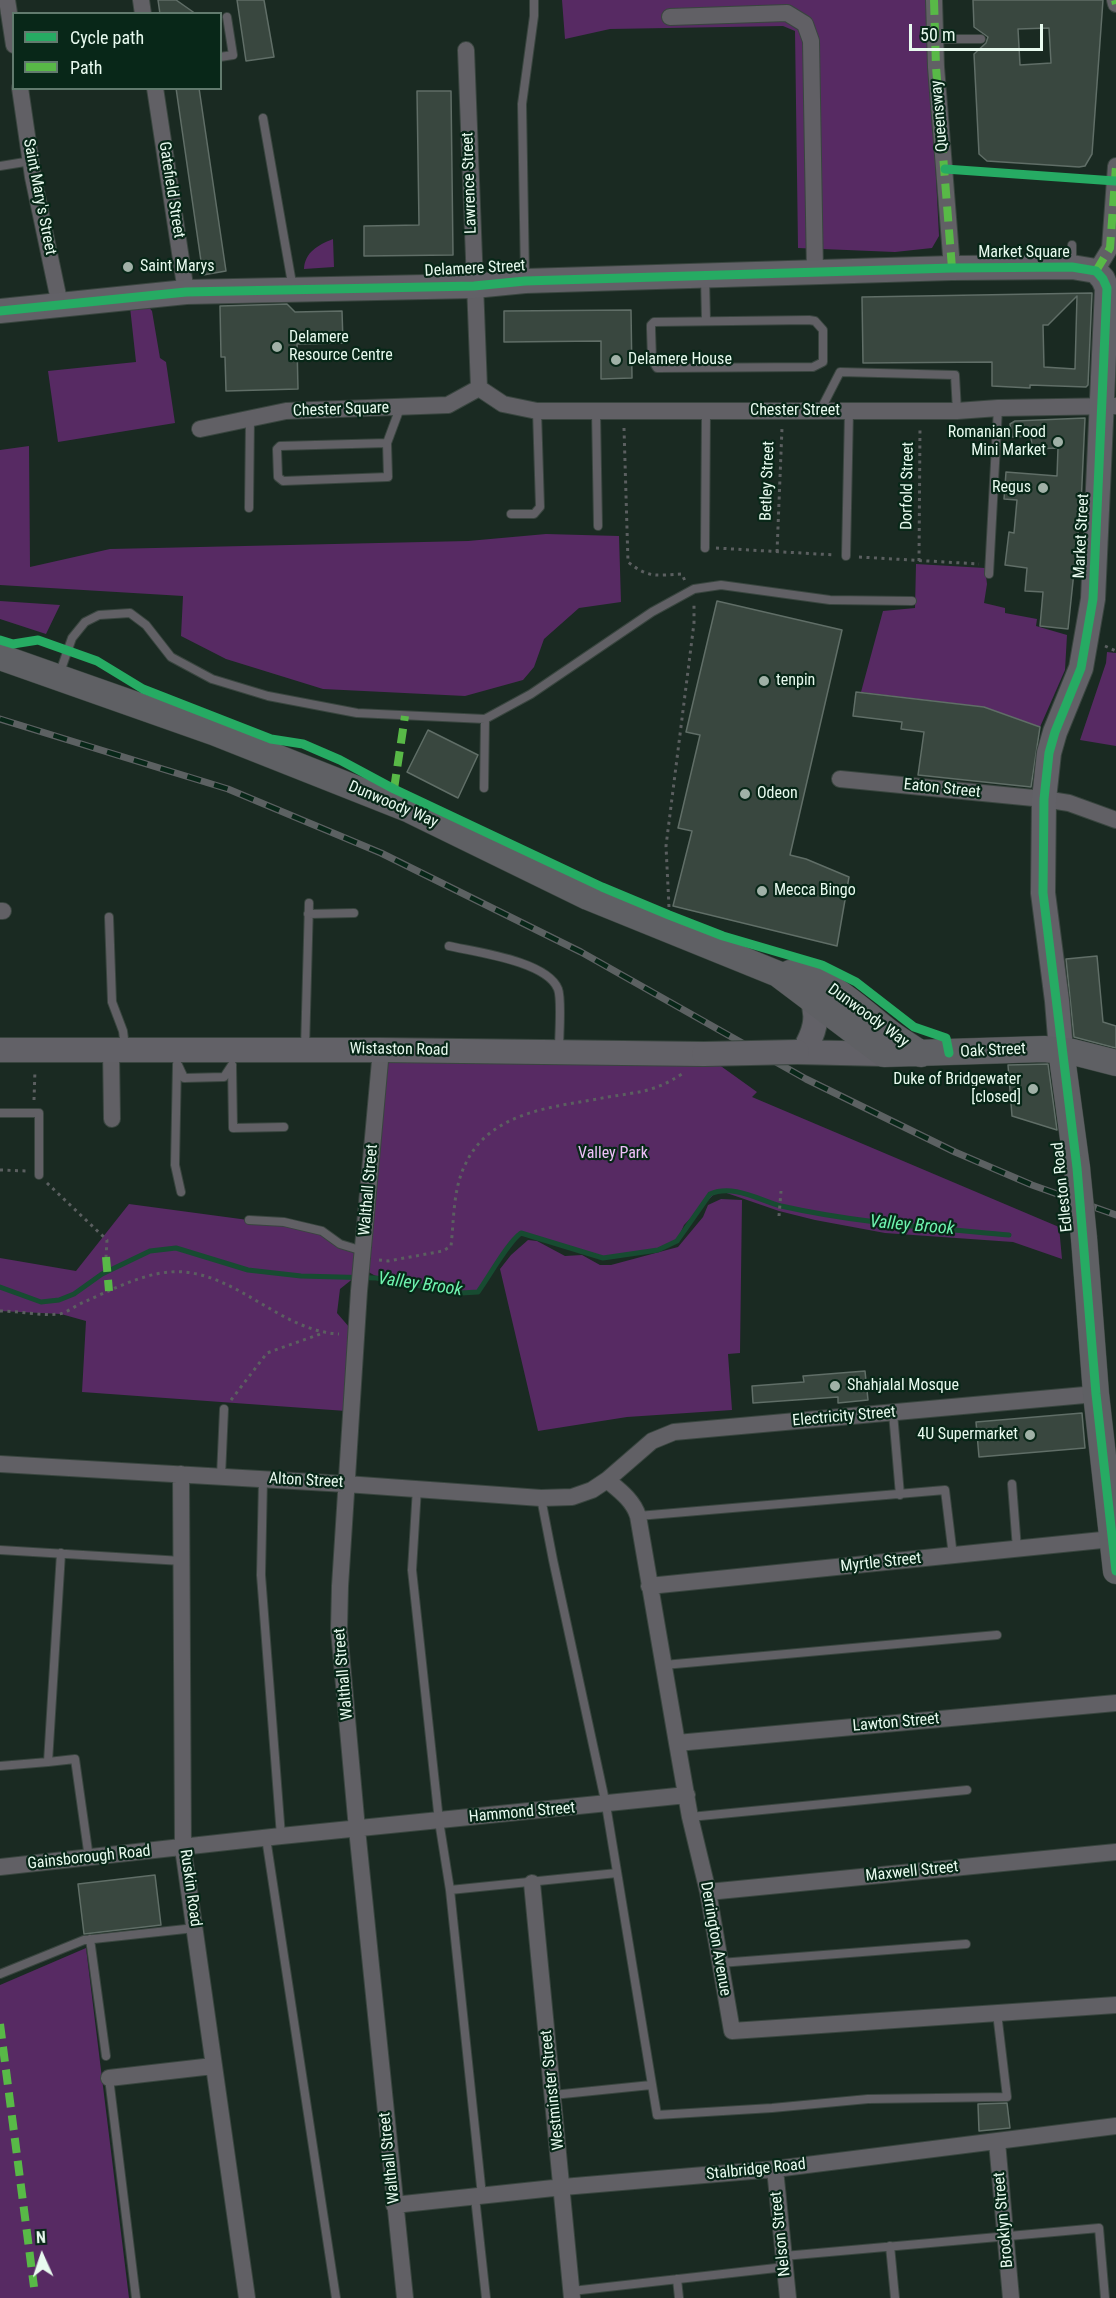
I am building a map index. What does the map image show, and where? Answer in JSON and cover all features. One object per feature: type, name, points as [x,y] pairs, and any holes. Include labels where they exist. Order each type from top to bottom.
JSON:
[{"type":"main road","name":"Dunwoody Way","points":[[0,657],[213,732],[410,810],[588,897],[778,974],[884,1054]]},
{"type":"main road","name":"Dunwoody Way","points":[[778,974],[795,973],[820,982],[849,999],[889,1032],[921,1054]]},
{"type":"main road","name":"Oak Street","points":[[884,1054],[1061,1050],[1116,1063]]},
{"type":"main road","name":"Edleston Road","points":[[1061,1050],[1077,1168],[1096,1394],[1111,1483],[1112,1539],[1116,1571]]},
{"type":"street","points":[[7,0],[12,32]]},
{"type":"street","name":"Queensway","points":[[934,0],[952,268]]},
{"type":"street","points":[[670,17],[765,7],[787,14],[805,24],[811,41],[815,273]]},
{"type":"street","name":"Lawrence Street","points":[[466,50],[479,388]]},
{"type":"street","name":"Saint Mary's Street","points":[[20,90],[31,161],[60,305]]},
{"type":"street","name":"Gatefield Street","points":[[155,90],[186,292]]},
{"type":"street","points":[[1096,271],[1110,248],[1116,166]]},
{"type":"street","name":"Market Square","points":[[952,268],[1072,256],[1096,271]]},
{"type":"street","name":"Delamere Street","points":[[0,311],[186,292],[474,286],[525,281],[952,268]]},
{"type":"street","name":"Market Street","points":[[1044,799],[1049,753],[1055,732],[1075,687],[1086,646],[1093,599],[1109,406],[1103,353],[1107,288],[1096,271]]},
{"type":"street","name":"Chester Street","points":[[479,388],[503,404],[537,411],[957,411],[1109,406]]},
{"type":"street","name":"Chester Square","points":[[200,429],[286,411],[448,405],[479,388]]},
{"type":"street","name":"Eaton Street","points":[[840,779],[1044,799],[1069,803],[1116,820]]},
{"type":"street","name":"Edleston Road","points":[[1044,799],[1042,893],[1057,1001],[1061,1050]]},
{"type":"street","points":[[800,1052],[811,1038],[816,1023],[816,1008],[811,997]]},
{"type":"street","name":"Wistaston Road","points":[[0,1050],[118,1050],[177,1057],[232,1057],[305,1050],[694,1054],[800,1052]]},
{"type":"street","points":[[112,1119],[118,1050]]},
{"type":"street","name":"Walthall Street","points":[[381,1050],[359,1291],[339,1630],[394,2205],[405,2298]]},
{"type":"street","name":"Oak Street","points":[[800,1052],[884,1054]]},
{"type":"street","name":"Electricity Street","points":[[607,1480],[652,1441],[674,1432],[1096,1394]]},
{"type":"street","name":"Alton Street","points":[[0,1464],[417,1488],[541,1498],[572,1497],[592,1490],[607,1480]]},
{"type":"street","name":"Ruskin Road","points":[[182,1474],[183,1848],[247,2298]]},
{"type":"street","name":"Derrington Avenue","points":[[607,1480],[625,1495],[638,1516],[690,1817],[708,1892],[732,2031],[1116,2005]]},
{"type":"street","name":"Myrtle Street","points":[[649,1586],[1112,1539]]},
{"type":"street","name":"Lawton Street","points":[[677,1743],[1116,1703]]},
{"type":"street","name":"Hammond Street","points":[[357,1829],[687,1795]]},
{"type":"street","name":"Gainsborough Road","points":[[0,1867],[357,1829]]},
{"type":"street","name":"Maxwell Street","points":[[708,1892],[1116,1852]]},
{"type":"street","name":"Westminster Street","points":[[532,1883],[572,2294]]},
{"type":"street","points":[[108,2078],[213,2066]]},
{"type":"street","name":"Stalbridge Road","points":[[394,2205],[563,2187],[775,2169],[1116,2126]]},
{"type":"street","name":"Brooklyn Street","points":[[997,2142],[1011,2298]]},
{"type":"street","name":"Nelson Street","points":[[775,2169],[788,2298]]},
{"type":"lane","points":[[525,281],[522,104],[534,16],[534,0]]},
{"type":"lane","points":[[222,57],[233,55],[227,17]]},
{"type":"lane","points":[[935,39],[981,39]]},
{"type":"lane","points":[[263,118],[293,289]]},
{"type":"lane","points":[[0,166],[31,161]]},
{"type":"lane","points":[[705,276],[706,321]]},
{"type":"lane","points":[[706,321],[815,321],[823,330],[823,362],[813,366],[657,368],[654,366],[651,325],[654,322],[706,321]]},
{"type":"lane","points":[[820,411],[840,372],[955,375],[957,411]]},
{"type":"lane","points":[[387,443],[280,446],[277,449],[279,477],[283,481],[383,479],[388,477],[387,443],[400,408]]},
{"type":"lane","points":[[989,574],[998,408]]},
{"type":"lane","points":[[511,514],[534,514],[540,507],[537,411]]},
{"type":"lane","points":[[596,411],[598,526]]},
{"type":"lane","points":[[705,548],[706,411]]},
{"type":"lane","points":[[846,556],[849,411]]},
{"type":"lane","points":[[249,508],[250,418]]},
{"type":"lane","points":[[58,678],[72,638],[85,622],[99,615],[130,613],[147,625],[171,657],[212,679],[267,696],[357,713],[485,719],[531,694],[652,612],[690,591],[721,585],[830,600],[912,601]]},
{"type":"lane","points":[[484,788],[485,719]]},
{"type":"lane","points":[[305,1050],[309,903]]},
{"type":"lane","points":[[308,914],[354,913]]},
{"type":"lane","points":[[109,917],[112,1002],[123,1031],[118,1050]]},
{"type":"lane","points":[[449,946],[524,964],[550,978],[558,989],[559,1052]]},
{"type":"lane","points":[[177,1057],[175,1165],[181,1192]]},
{"type":"lane","points":[[232,1057],[233,1128],[284,1127]]},
{"type":"lane","points":[[0,1113],[39,1113],[39,1173]]},
{"type":"lane","points":[[249,1220],[284,1222],[322,1231],[363,1260]]},
{"type":"lane","points":[[221,1476],[224,1409]]},
{"type":"lane","points":[[893,1413],[900,1495]]},
{"type":"lane","points":[[263,1479],[261,1575],[273,1837],[336,2298]]},
{"type":"lane","points":[[1012,1484],[1017,1549]]},
{"type":"lane","points":[[417,1488],[412,1570],[439,1821],[450,1890],[486,2298]]},
{"type":"lane","points":[[638,1516],[945,1490],[953,1556]]},
{"type":"lane","points":[[541,1498],[606,1805],[657,2115],[868,2099],[1007,2097],[998,2013]]},
{"type":"lane","points":[[0,1550],[182,1561]]},
{"type":"lane","points":[[48,1762],[61,1553]]},
{"type":"lane","points":[[664,1665],[997,1635]]},
{"type":"lane","points":[[0,1766],[75,1759],[89,1858]]},
{"type":"lane","points":[[690,1817],[967,1790]]},
{"type":"lane","points":[[450,1890],[617,1873]]},
{"type":"lane","points":[[0,1974],[84,1940],[195,1928]]},
{"type":"lane","points":[[90,1939],[106,2056]]},
{"type":"lane","points":[[720,1963],[966,1944]]},
{"type":"lane","points":[[108,2078],[136,2298]]},
{"type":"lane","points":[[553,2095],[651,2085]]},
{"type":"lane","points":[[572,2294],[890,2246],[1099,2228],[1105,2298]]},
{"type":"lane","points":[[890,2246],[895,2298]]},
{"type":"lane","points":[[677,2279],[679,2298]]},
{"type":"path","points":[[623,411],[628,562],[641,573],[682,574],[694,599],[694,623],[666,846],[669,915],[658,911]]},
{"type":"path","points":[[34,1113],[36,1050]]},
{"type":"path","points":[[363,1260],[388,1261],[443,1251],[451,1246],[459,1184],[464,1166],[473,1150],[489,1132],[534,1111],[648,1091],[682,1074],[694,1054]]},
{"type":"path","points":[[0,1170],[39,1173],[107,1240],[106,1257]]},
{"type":"path","points":[[779,1216],[782,1191]]},
{"type":"path","points":[[0,1311],[61,1314],[109,1291],[148,1276],[184,1272],[226,1284],[302,1326],[323,1333],[356,1335]]},
{"type":"path","points":[[224,1409],[267,1353],[323,1333]]},
{"type":"green space","points":[[562,0],[927,0],[939,236],[932,248],[895,252],[798,248],[795,31],[783,26],[610,29],[565,39]]},
{"type":"green space","points":[[333,239],[334,267],[304,269],[307,258],[313,250]]},
{"type":"green space","points":[[146,304],[152,311],[160,358],[166,362],[175,423],[58,442],[48,371],[136,362],[130,307]]},
{"type":"green space","points":[[29,446],[30,567],[110,549],[468,541],[546,534],[619,536],[621,602],[579,608],[544,639],[534,667],[523,680],[465,696],[323,689],[226,659],[181,636],[183,596],[0,585],[0,450]]},
{"type":"green space","points":[[916,564],[985,568],[987,584],[984,603],[1005,608],[1005,613],[1037,619],[1036,626],[1067,635],[1065,670],[1040,727],[984,707],[861,692],[883,611],[915,608]]},
{"type":"green space","points":[[0,601],[60,605],[46,634],[0,619]]},
{"type":"green space","points":[[1107,652],[1116,653],[1116,746],[1080,740],[1106,663]]},
{"type":"green space","name":"Valley Park","points":[[381,1050],[704,1054],[757,1092],[752,1097],[1059,1227],[1062,1259],[1013,1242],[885,1233],[815,1220],[779,1211],[718,1190],[684,1225],[677,1241],[658,1250],[603,1258],[521,1233],[478,1292],[402,1284],[374,1275],[362,1268],[340,1289],[337,1313],[356,1335],[346,1411],[82,1392],[86,1321],[61,1314],[0,1311],[0,1258],[76,1271],[129,1204],[315,1229],[363,1251]]},
{"type":"green space","points":[[721,1199],[742,1200],[740,1353],[728,1354],[732,1410],[627,1417],[538,1431],[500,1269],[511,1255],[528,1240],[537,1241],[565,1256],[582,1255],[600,1265],[611,1265],[678,1247],[703,1217],[708,1205]]},
{"type":"green space","points":[[86,1948],[129,2298],[0,2298],[0,1985]]},
{"type":"building","points":[[158,0],[176,0],[193,12],[160,12]]},
{"type":"building","points":[[237,0],[264,0],[274,57],[246,61]]},
{"type":"building","points":[[973,0],[1103,0],[1092,154],[1085,166],[987,161],[979,154],[974,54],[986,43],[988,37],[974,27]],"holes":[[[1049,28],[1051,63],[1020,65],[1018,29]]]},
{"type":"building","points":[[176,90],[199,90],[226,271],[203,275]]},
{"type":"building","points":[[417,91],[451,91],[453,255],[364,256],[364,226],[419,225]]},
{"type":"building","points":[[1092,293],[1088,385],[1086,387],[1030,385],[1030,388],[992,386],[992,362],[863,363],[862,297]],"holes":[[[1077,296],[1075,369],[1044,367],[1043,325],[1048,325]]]},
{"type":"building","name":"Delamere Resource Centre","points":[[287,304],[295,312],[342,311],[343,343],[297,344],[298,389],[226,391],[225,357],[221,357],[220,306]]},
{"type":"building","name":"Delamere House","points":[[631,310],[632,378],[601,379],[601,341],[504,342],[504,311]]},
{"type":"building","points":[[1085,418],[1081,505],[1068,629],[1040,626],[1043,592],[1025,591],[1027,568],[1005,565],[1009,532],[1014,533],[1017,500],[1004,499],[1006,472],[1057,476],[1058,448],[1032,449],[1031,436],[1012,437],[1010,424],[1015,421]]},
{"type":"building","points":[[717,601],[842,630],[790,855],[806,859],[849,877],[837,946],[673,906],[692,831],[678,828],[700,735],[686,732]]},
{"type":"building","points":[[856,692],[984,707],[1040,727],[1031,787],[918,775],[924,732],[901,729],[902,722],[853,716]]},
{"type":"building","points":[[428,730],[478,755],[458,798],[407,772]]},
{"type":"building","points":[[1097,956],[1103,1022],[1116,1026],[1116,1048],[1074,1037],[1066,959]]},
{"type":"building","name":"Duke of Bridgewater [closed]","points":[[1048,1064],[1057,1130],[1012,1116],[1008,1065]]},
{"type":"building","name":"Shahjalal Mosque","points":[[865,1371],[868,1400],[838,1403],[838,1397],[753,1403],[752,1386],[804,1382],[803,1376]]},
{"type":"building","name":"4U Supermarket","points":[[1082,1413],[1085,1448],[979,1457],[976,1422]]},
{"type":"building","points":[[155,1875],[161,1925],[84,1934],[78,1884]]},
{"type":"building","points":[[1007,2103],[1010,2128],[979,2131],[978,2104]]},
{"type":"waterway","name":"Valley Brook","points":[[0,1287],[41,1302],[59,1300],[74,1294],[102,1274],[150,1251],[176,1248],[248,1270],[301,1276],[376,1278],[461,1293],[478,1292],[521,1233],[603,1258],[658,1250],[677,1241],[710,1194],[719,1191],[737,1192],[781,1206],[838,1217],[1009,1235]]},
{"type":"railway","points":[[0,719],[228,789],[381,853],[581,952],[806,1079],[955,1152],[1032,1185],[1116,1215]]},
{"type":"marked path","points":[[934,0],[936,67],[952,268]]},
{"type":"marked path","points":[[1115,0],[1116,4]]},
{"type":"marked path","points":[[1096,271],[1110,248],[1116,166]]},
{"type":"marked path","points":[[394,789],[405,716]]},
{"type":"marked path","points":[[106,1257],[109,1291]]},
{"type":"marked path","points":[[0,2024],[34,2287]]},
{"type":"cycle path","points":[[945,169],[1115,181]]},
{"type":"cycle path","points":[[0,311],[186,292],[474,286],[525,281],[952,268],[1072,267],[1096,271],[1107,288],[1093,599],[1081,668],[1049,753],[1044,799],[1043,893],[1077,1168],[1096,1394],[1116,1571]]},
{"type":"cycle path","points":[[0,640],[13,644],[38,640],[97,661],[143,689],[271,739],[303,744],[340,760],[394,789],[602,887],[723,936],[822,965],[856,982],[914,1027],[946,1038],[949,1053]]},
{"type":"place","name":"Saint Marys","points":[[128,267]]},
{"type":"place","name":"Delamere Resource Centre","points":[[277,347]]},
{"type":"place","name":"Delamere House","points":[[616,360]]},
{"type":"place","name":"Romanian Food Mini Market","points":[[1058,442]]},
{"type":"place","name":"Regus","points":[[1043,488]]},
{"type":"place","name":"tenpin","points":[[764,681]]},
{"type":"place","name":"Odeon","points":[[745,794]]},
{"type":"place","name":"Mecca Bingo","points":[[762,891]]},
{"type":"place","name":"Duke of Bridgewater [closed]","points":[[1033,1089]]},
{"type":"place","name":"Shahjalal Mosque","points":[[835,1386]]},
{"type":"place","name":"4U Supermarket","points":[[1030,1435]]}]
